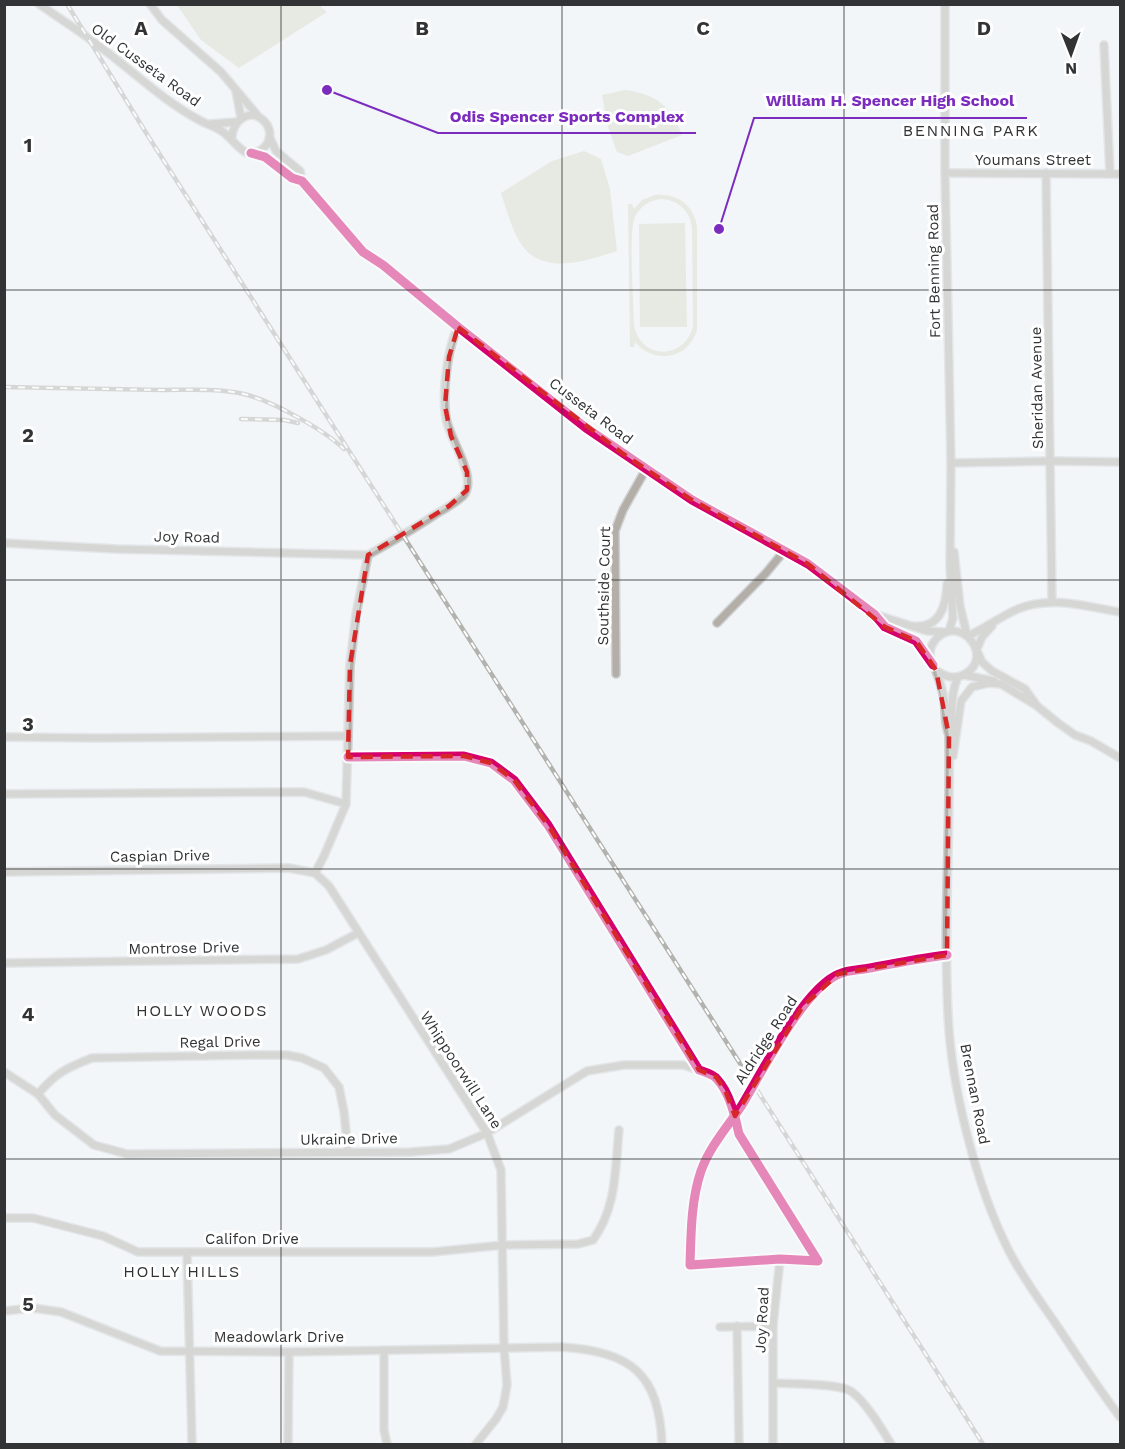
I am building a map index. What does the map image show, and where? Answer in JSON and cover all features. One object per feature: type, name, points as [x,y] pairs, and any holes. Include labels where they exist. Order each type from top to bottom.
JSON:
[{"type":"street","name":"Old Cusseta Road","points":[[39,4],[101,48],[180,110],[221,130],[232,139]]},
{"type":"street","name":"Cusseta Road","points":[[150,4],[162,20],[221,72],[268,125],[270,138],[276,151],[300,171],[302,181],[363,252],[383,265],[586,428],[692,500],[808,564],[874,614],[885,627],[916,641],[934,667]]},
{"type":"street","name":"Fort Benning Road","points":[[945,4],[945,173],[951,463],[950,567],[953,618],[947,632]]},
{"type":"street","points":[[1104,45],[1110,174]]},
{"type":"street","name":"Cusseta Road","points":[[236,91],[239,120],[233,127],[232,139],[239,149],[265,157],[292,178],[302,181]]},
{"type":"street","points":[[239,120],[247,116],[259,117]]},
{"type":"street","name":"Old Cusseta Road","points":[[208,125],[239,120]]},
{"type":"street","points":[[251,153],[263,149],[270,138]]},
{"type":"street","name":"Youmans Street","points":[[945,173],[1120,174]]},
{"type":"street","name":"Sheridan Avenue","points":[[1046,173],[1052,460],[1052,602]]},
{"type":"street","name":"Joy Road","points":[[4,543],[116,549],[368,555],[403,536],[449,506],[463,496],[467,490],[469,481],[467,472],[451,436],[445,406],[449,357],[458,327]]},
{"type":"street","points":[[951,463],[1052,460],[1120,462]]},
{"type":"street","name":"Southside Court","points":[[616,674],[615,531],[623,510],[646,469]]},
{"type":"street","name":"Fort Benning Road","points":[[951,537],[954,546],[960,606],[968,636]]},
{"type":"street","points":[[717,623],[785,550]]},
{"type":"street","points":[[315,873],[346,804],[350,665],[356,614],[368,555]]},
{"type":"street","points":[[913,626],[930,624],[942,612],[946,601],[950,567]]},
{"type":"street","points":[[961,676],[975,663],[982,637],[1006,614],[1025,606],[1052,602],[1120,612]]},
{"type":"street","name":"Cusseta Road","points":[[874,614],[927,631],[947,632]]},
{"type":"street","points":[[968,636],[996,622]]},
{"type":"street","points":[[1037,706],[1025,689],[992,671],[982,662],[968,636],[962,632],[947,632],[936,639],[931,649],[934,667],[946,676],[985,678],[1001,684],[1037,706],[1076,735],[1120,758]]},
{"type":"street","name":"Brennan Road","points":[[934,667],[944,699],[946,730],[949,736]]},
{"type":"street","name":"Brennan Road","points":[[961,676],[953,688],[949,736],[946,954],[948,1016],[960,1098],[972,1153],[1009,1251],[1034,1293],[1120,1417]]},
{"type":"street","points":[[950,776],[963,696],[976,685],[989,682],[1001,684]]},
{"type":"street","points":[[4,737],[348,736]]},
{"type":"street","points":[[348,757],[464,756],[491,763],[514,780],[548,825],[699,1070],[716,1077],[725,1090],[739,1134],[818,1261],[780,1259]]},
{"type":"street","points":[[4,794],[304,792],[346,804]]},
{"type":"street","name":"Caspian Drive","points":[[4,872],[289,868],[315,873]]},
{"type":"street","name":"Whippoorwill Lane","points":[[315,873],[329,886],[487,1133],[501,1170],[504,1348],[507,1386],[503,1407],[476,1444]]},
{"type":"street","name":"Montrose Drive","points":[[4,963],[298,959],[326,950],[358,933]]},
{"type":"street","name":"Aldridge Road","points":[[780,1259],[690,1265],[695,1201],[701,1170],[803,1006],[824,985],[838,974],[946,954]]},
{"type":"street","name":"Regal Drive","points":[[38,1094],[54,1076],[69,1066],[92,1058],[273,1055],[302,1058],[324,1068],[339,1087],[348,1151]]},
{"type":"street","name":"Ukraine Drive","points":[[4,1072],[38,1094],[55,1115],[94,1145],[127,1154],[410,1152],[448,1149],[487,1133],[587,1071],[624,1065],[683,1065],[699,1070]]},
{"type":"street","name":"Califon Drive","points":[[4,1218],[33,1218],[103,1236],[138,1252],[432,1252],[504,1245],[578,1244],[593,1240],[602,1228],[612,1204],[619,1130]]},
{"type":"street","points":[[188,1253],[192,1444]]},
{"type":"street","name":"Joy Road","points":[[773,1444],[773,1326],[780,1259]]},
{"type":"street","name":"Meadowlark Drive","points":[[4,1311],[33,1308],[61,1312],[160,1351],[289,1352],[562,1347],[600,1352],[623,1360],[643,1377],[654,1396],[661,1417],[662,1444]]},
{"type":"street","points":[[737,1326],[739,1444]]},
{"type":"street","points":[[720,1327],[773,1326]]},
{"type":"street","points":[[384,1350],[384,1430],[387,1444]]},
{"type":"street","points":[[288,1444],[289,1352]]},
{"type":"street","points":[[774,1383],[824,1385],[852,1391],[877,1421],[891,1444]]},
{"type":"highlighted area","points":[[458,327],[622,453],[692,500],[808,564],[885,627],[916,641],[936,670],[949,736],[947,955],[838,974],[803,1006],[735,1116],[725,1090],[716,1077],[699,1070],[548,825],[514,780],[491,763],[464,756],[348,757],[350,665],[368,555],[449,506],[467,490],[467,472],[451,436],[445,406],[449,357]]},
{"type":"green space","points":[[177,5],[322,5],[321,7],[327,12],[239,68],[201,40]]},
{"type":"green space","points":[[625,90],[654,98],[661,103],[673,116],[682,135],[628,156],[617,152],[608,127],[602,95]]},
{"type":"green space","points":[[584,151],[601,159],[610,189],[617,251],[562,264],[536,258],[526,250],[517,237],[501,193],[552,161]]},
{"type":"green space","points":[[655,195],[677,198],[688,206],[697,227],[697,329],[687,347],[671,355],[652,354],[635,342],[634,347],[630,347],[628,204],[632,204],[634,209],[642,200]],"holes":[[[667,200],[682,207],[691,222],[693,326],[681,345],[663,352],[645,345],[638,337],[634,325],[632,237],[635,217],[640,210],[653,201]]]},
{"type":"green space","points":[[685,223],[687,327],[640,327],[639,224]]},
{"type":"railway","points":[[67,4],[148,136],[983,1444]]},
{"type":"railway","points":[[4,387],[234,392],[282,409],[311,425],[344,449]]},
{"type":"railway","points":[[241,419],[284,420],[298,423]]},
{"type":"cycle path","points":[[251,153],[265,157],[292,178],[302,181],[363,252],[383,265],[586,428],[692,500],[808,564],[874,614],[885,627],[916,641],[933,665]]},
{"type":"cycle path","points":[[348,757],[464,756],[491,763],[514,780],[548,825],[699,1070],[709,1073],[722,1085],[734,1112],[736,1120],[739,1134],[818,1261],[780,1259],[690,1265],[693,1205],[705,1162],[714,1145],[725,1129],[731,1121],[737,1113],[742,1105],[785,1032],[812,996],[826,982],[839,974],[947,955]]},
{"type":"place","name":"Odis Spencer Sports Complex","points":[[327,90]]},
{"type":"place","name":"William H. Spencer High School","points":[[719,229]]},
{"type":"district","name":"BENNING PARK","points":[[971,130]]},
{"type":"district","name":"HOLLY WOODS","points":[[202,1010]]},
{"type":"district","name":"HOLLY HILLS","points":[[182,1271]]}]
